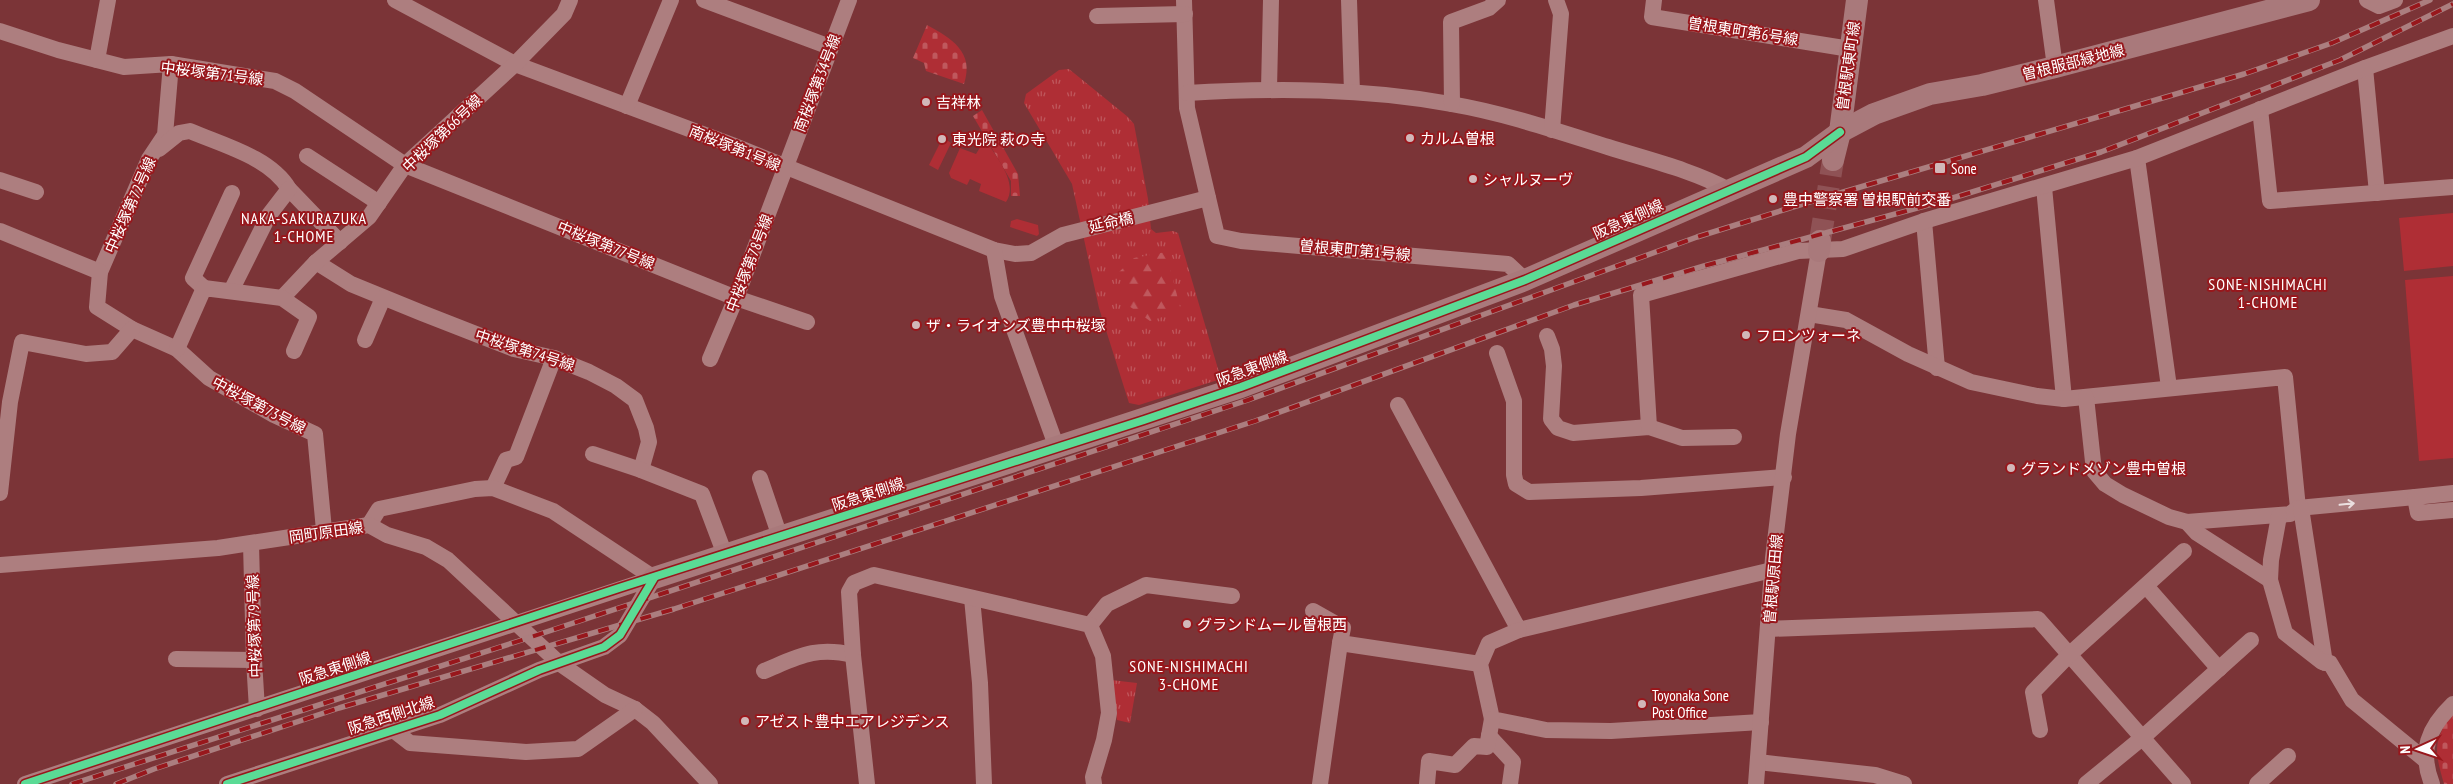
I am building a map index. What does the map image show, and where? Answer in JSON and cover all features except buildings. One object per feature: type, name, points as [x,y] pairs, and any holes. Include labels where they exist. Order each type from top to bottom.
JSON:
[{"type":"street","points":[[97,60],[108,0]]},
{"type":"street","name":"南桜塚第1号線","points":[[395,0],[515,64],[732,144],[994,250],[1015,254],[1031,253],[1063,235],[1082,229]]},
{"type":"street","name":"中桜塚第66号線","points":[[282,298],[316,262],[369,217],[405,165],[515,64],[564,14],[570,0]]},
{"type":"street","points":[[628,106],[671,0]]},
{"type":"street","points":[[704,0],[830,47]]},
{"type":"street","name":"南桜塚第34号線","points":[[785,167],[849,0]]},
{"type":"street","points":[[1268,89],[1271,0]]},
{"type":"street","points":[[1349,0],[1352,92]]},
{"type":"street","points":[[1452,104],[1451,22],[1489,8],[1498,0]]},
{"type":"street","points":[[1552,130],[1561,14],[1556,0]]},
{"type":"street","name":"曽根東町第6号線","points":[[1654,0],[1652,17],[1850,49]]},
{"type":"street","name":"曽根駅東町線","points":[[1833,160],[1840,132],[1857,0]]},
{"type":"street","points":[[2046,0],[2056,67]]},
{"type":"street","name":"曽根服部緑地線","points":[[1840,132],[1874,114],[1930,94],[1982,85],[2056,67],[2309,0]]},
{"type":"street","points":[[2367,0],[2379,6],[2395,0]]},
{"type":"street","points":[[1097,16],[1185,7],[1187,108],[1208,198]]},
{"type":"street","name":"中桜塚第71号線","points":[[0,31],[58,50],[124,67],[171,64],[275,81],[295,91],[405,165]]},
{"type":"street","points":[[1649,427],[1641,295],[1820,246],[1843,249],[1924,221],[2137,158],[2365,68],[2453,36]]},
{"type":"street","name":"中桜塚第72号線","points":[[132,329],[97,307],[100,272],[149,159],[165,135],[171,64]]},
{"type":"street","points":[[2365,68],[2377,193]]},
{"type":"street","points":[[1187,93],[1268,89],[1352,92],[1452,104],[1552,130],[1704,176],[1730,190]]},
{"type":"street","points":[[2260,109],[2270,201],[2453,188]]},
{"type":"street","points":[[149,159],[168,140],[179,133],[190,131],[265,166],[283,179],[288,189],[340,242]]},
{"type":"street","name":"阪急東側線","points":[[25,784],[1241,387],[1525,280],[1806,157],[1840,132]]},
{"type":"street","points":[[307,156],[379,203]]},
{"type":"street","points":[[2137,158],[2169,387]]},
{"type":"street","name":"中桜塚第77号線","points":[[405,165],[736,298],[807,322]]},
{"type":"street","name":"中桜塚第78号線","points":[[710,359],[736,298],[785,167]]},
{"type":"street","points":[[0,180],[36,192]]},
{"type":"street","points":[[2044,187],[2064,399]]},
{"type":"street","points":[[231,291],[269,214],[288,189]]},
{"type":"street","points":[[232,193],[193,278],[204,288],[282,298],[309,317],[294,351]]},
{"type":"street","name":"延命橋","points":[[1082,229],[1208,198]]},
{"type":"street","name":"曽根東町第1号線","points":[[1208,198],[1217,236],[1241,241],[1508,264],[1525,280]]},
{"type":"street","points":[[1924,221],[1937,368]]},
{"type":"street","points":[[0,231],[100,272]]},
{"type":"street","name":"曽根駅原田線","points":[[1756,784],[1772,570],[1788,434],[1820,246]]},
{"type":"street","points":[[994,250],[1002,296],[1057,448]]},
{"type":"street","name":"中桜塚第74号線","points":[[316,262],[351,284],[384,298],[514,349],[554,358],[589,372],[635,400],[646,428],[649,442],[640,470]]},
{"type":"street","points":[[0,493],[5,401],[22,342],[86,354],[112,352],[132,329],[177,350],[204,288]]},
{"type":"street","points":[[365,340],[384,298]]},
{"type":"street","points":[[1809,314],[1846,320],[1937,368],[1971,382],[2038,396],[2064,399],[2169,387],[2285,377],[2299,508],[2325,663]]},
{"type":"street","points":[[1547,336],[1552,349],[1554,366],[1551,419],[1558,428],[1573,433],[1649,427],[1682,438],[1734,437]]},
{"type":"street","name":"中桜塚第73号線","points":[[177,350],[209,378],[274,415],[315,434],[324,530]]},
{"type":"street","points":[[1497,353],[1514,401],[1514,475],[1516,484],[1529,492],[1641,488],[1784,477]]},
{"type":"street","points":[[494,488],[506,460],[516,457],[554,358]]},
{"type":"street","points":[[2086,397],[2094,470],[2105,484],[2144,506],[2187,522],[2279,516],[2290,514],[2299,508],[2453,494]]},
{"type":"street","points":[[1398,405],[1519,630]]},
{"type":"street","points":[[593,454],[702,494],[725,555]]},
{"type":"street","points":[[760,478],[780,537]]},
{"type":"street","points":[[369,525],[379,509],[475,489],[494,488],[553,511],[654,578],[620,635],[604,647],[559,663]]},
{"type":"street","points":[[2415,498],[2418,514],[2453,510]]},
{"type":"street","points":[[2279,516],[2271,560],[2270,580],[2285,633],[2325,663],[2330,663],[2352,700],[2424,759],[2432,784]]},
{"type":"street","points":[[2187,522],[2197,533],[2270,580]]},
{"type":"street","name":"岡町原田線","points":[[0,565],[251,544],[324,530],[369,525],[387,535],[426,547],[448,560],[559,663],[605,695],[635,709],[654,723],[710,784]]},
{"type":"street","name":"中桜塚第79号線","points":[[251,544],[257,708]]},
{"type":"street","points":[[2040,730],[2033,692],[2070,654],[2184,551]]},
{"type":"street","points":[[1427,784],[1428,761],[1455,765],[1474,746],[1486,747],[1490,728],[1480,664],[1489,643],[1519,630],[1772,570]]},
{"type":"street","points":[[867,784],[853,656],[849,592],[854,582],[874,575],[1090,625]]},
{"type":"street","points":[[1090,625],[1107,604],[1146,585],[1232,596]]},
{"type":"street","points":[[2146,586],[2219,669]]},
{"type":"street","points":[[972,598],[980,683],[984,784]]},
{"type":"street","points":[[1313,611],[1343,628],[1320,784]]},
{"type":"street","points":[[1768,629],[2038,619],[2183,784]]},
{"type":"street","points":[[1090,625],[1103,656],[1109,713],[1104,740],[1093,777],[1094,784]]},
{"type":"street","points":[[2086,784],[2142,738],[2251,640]]},
{"type":"street","points":[[1340,643],[1480,664]]},
{"type":"street","points":[[764,671],[809,652],[834,651],[853,656]]},
{"type":"street","points":[[176,659],[254,660]]},
{"type":"street","name":"阪急西側北線","points":[[227,784],[440,715],[559,663]]},
{"type":"street","points":[[2424,759],[2436,722],[2453,704]]},
{"type":"street","points":[[392,729],[410,743],[526,752],[578,749],[635,709]]},
{"type":"street","points":[[1490,728],[1611,731],[1761,722]]},
{"type":"street","points":[[1490,728],[1513,762],[1510,784]]},
{"type":"street","points":[[2257,784],[2288,756]]},
{"type":"street","points":[[1758,762],[1875,775],[1904,784]]},
{"type":"green space","points":[[927,25],[959,47],[966,63],[967,73],[964,84],[926,71],[924,63],[913,58]]},
{"type":"green space","points":[[1069,69],[1134,124],[1148,199],[1151,229],[1156,233],[1173,231],[1178,233],[1221,379],[1139,405],[1129,403],[1099,308],[1072,184],[1024,103],[1026,94],[1059,70]]},
{"type":"green space","points":[[982,110],[1018,174],[1020,196],[1011,196],[1011,181],[973,116]]},
{"type":"green space","points":[[943,137],[951,143],[938,170],[929,165]]},
{"type":"green space","points":[[986,140],[1005,170],[1008,179],[1010,187],[1006,202],[979,191],[981,184],[970,179],[967,185],[951,178],[949,173],[960,148],[976,154]]},
{"type":"green space","points":[[2453,213],[2453,266],[2404,271],[2399,218]]},
{"type":"green space","points":[[1017,219],[1038,225],[1039,234],[1037,236],[1010,227],[1011,221]]},
{"type":"green space","points":[[1166,252],[1181,311],[1150,321],[1129,306],[1119,272],[1134,258]]},
{"type":"green space","points":[[2453,276],[2453,458],[2419,461],[2405,280]]},
{"type":"green space","points":[[1111,680],[1137,683],[1130,723],[1117,720]]},
{"type":"green space","points":[[2453,711],[2453,784],[2444,784],[2438,762],[2437,746],[2446,722]]},
{"type":"tunnel","points":[[1820,241],[1833,160]]},
{"type":"railway","points":[[72,784],[525,639],[1248,400],[1697,237],[2244,74],[2332,43],[2430,0]]},
{"type":"railway","points":[[116,784],[154,769],[339,708],[674,609],[1255,421],[1574,305],[1704,266],[1943,201],[2101,152],[2340,60],[2453,4]]},
{"type":"cycle path","points":[[25,784],[619,588],[1144,420],[1241,387],[1525,280],[1806,157],[1840,132]]},
{"type":"cycle path","points":[[227,784],[440,715],[539,670],[604,647],[620,635],[654,578]]},
{"type":"place","name":"吉祥林","points":[[926,102]]},
{"type":"place","name":"カルム曽根","points":[[1410,138]]},
{"type":"place","name":"東光院 萩の寺","points":[[942,139]]},
{"type":"place","name":"Sone","points":[[1940,168]]},
{"type":"place","name":"シャルヌーヴ","points":[[1473,179]]},
{"type":"place","name":"豊中警察署 曽根駅前交番","points":[[1773,199]]},
{"type":"place","name":"ザ・ライオンズ豊中中桜塚","points":[[916,325]]},
{"type":"place","name":"フロンツォーネ","points":[[1746,335]]},
{"type":"place","name":"グランドメゾン豊中曽根","points":[[2011,468]]},
{"type":"place","name":"グランドムール曽根西","points":[[1187,624]]},
{"type":"place","name":"Toyonaka Sone Post Office","points":[[1642,704]]},
{"type":"place","name":"アゼスト豊中エアレジデンス","points":[[745,721]]},
{"type":"district","name":"NAKA-SAKURAZUKA 1-CHOME","points":[[304,227]]},
{"type":"district","name":"SONE-NISHIMACHI 1-CHOME","points":[[2268,293]]},
{"type":"district","name":"SONE-NISHIMACHI 3-CHOME","points":[[1189,675]]}]
